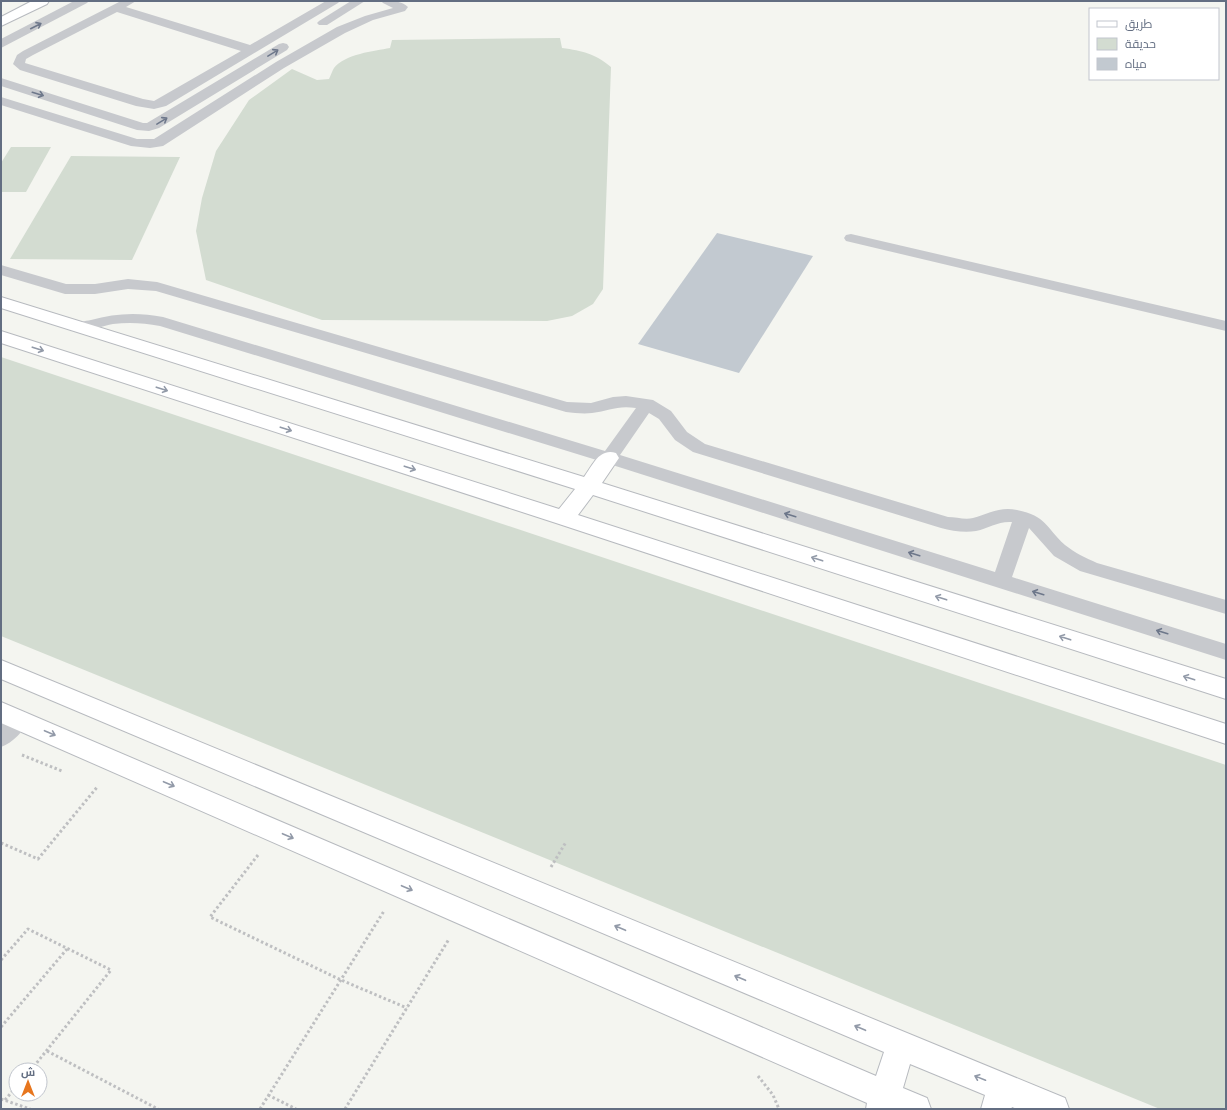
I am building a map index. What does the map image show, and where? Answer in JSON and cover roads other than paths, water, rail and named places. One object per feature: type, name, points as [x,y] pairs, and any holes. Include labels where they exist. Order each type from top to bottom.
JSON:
[{"type":"street","points":[[1,22],[42,1]]},
{"type":"street","points":[[1,302],[589,486],[1226,689]]},
{"type":"street","points":[[1,337],[564,518],[1226,734]]},
{"type":"street","points":[[564,518],[609,458]]},
{"type":"street","points":[[1,669],[901,1045],[999,1098],[1054,1109]]},
{"type":"street","points":[[7,723],[883,1102],[916,1109]]},
{"type":"street","points":[[883,1102],[901,1045]]},
{"type":"lane","points":[[1,44],[84,1]]},
{"type":"lane","points":[[130,1],[22,55],[19,60],[19,64],[24,67],[141,103],[154,105],[167,101],[334,1]]},
{"type":"lane","points":[[311,30],[359,1]]},
{"type":"lane","points":[[1,101],[136,143],[158,143],[270,71],[341,30],[369,18],[401,9],[402,7],[386,1]]},
{"type":"lane","points":[[116,8],[252,50]]},
{"type":"lane","points":[[1,82],[142,127],[148,127],[154,125],[291,42]]},
{"type":"lane","points":[[851,238],[1226,326]]},
{"type":"lane","points":[[1,270],[65,289],[95,289],[128,284],[157,287],[566,407],[591,408],[613,402],[626,401],[647,404],[665,415],[681,436],[689,443],[699,448],[948,523],[963,525],[976,524],[987,519],[1005,515],[1024,518],[1035,522],[1043,529],[1056,546],[1078,562],[1091,568],[1226,607]]},
{"type":"lane","points":[[82,328],[116,319],[148,319],[609,458],[1226,652]]},
{"type":"lane","points":[[609,458],[647,404]]},
{"type":"lane","points":[[1001,581],[1024,518]]},
{"type":"water","points":[[717,233],[813,256],[739,373],[638,344]]}]
